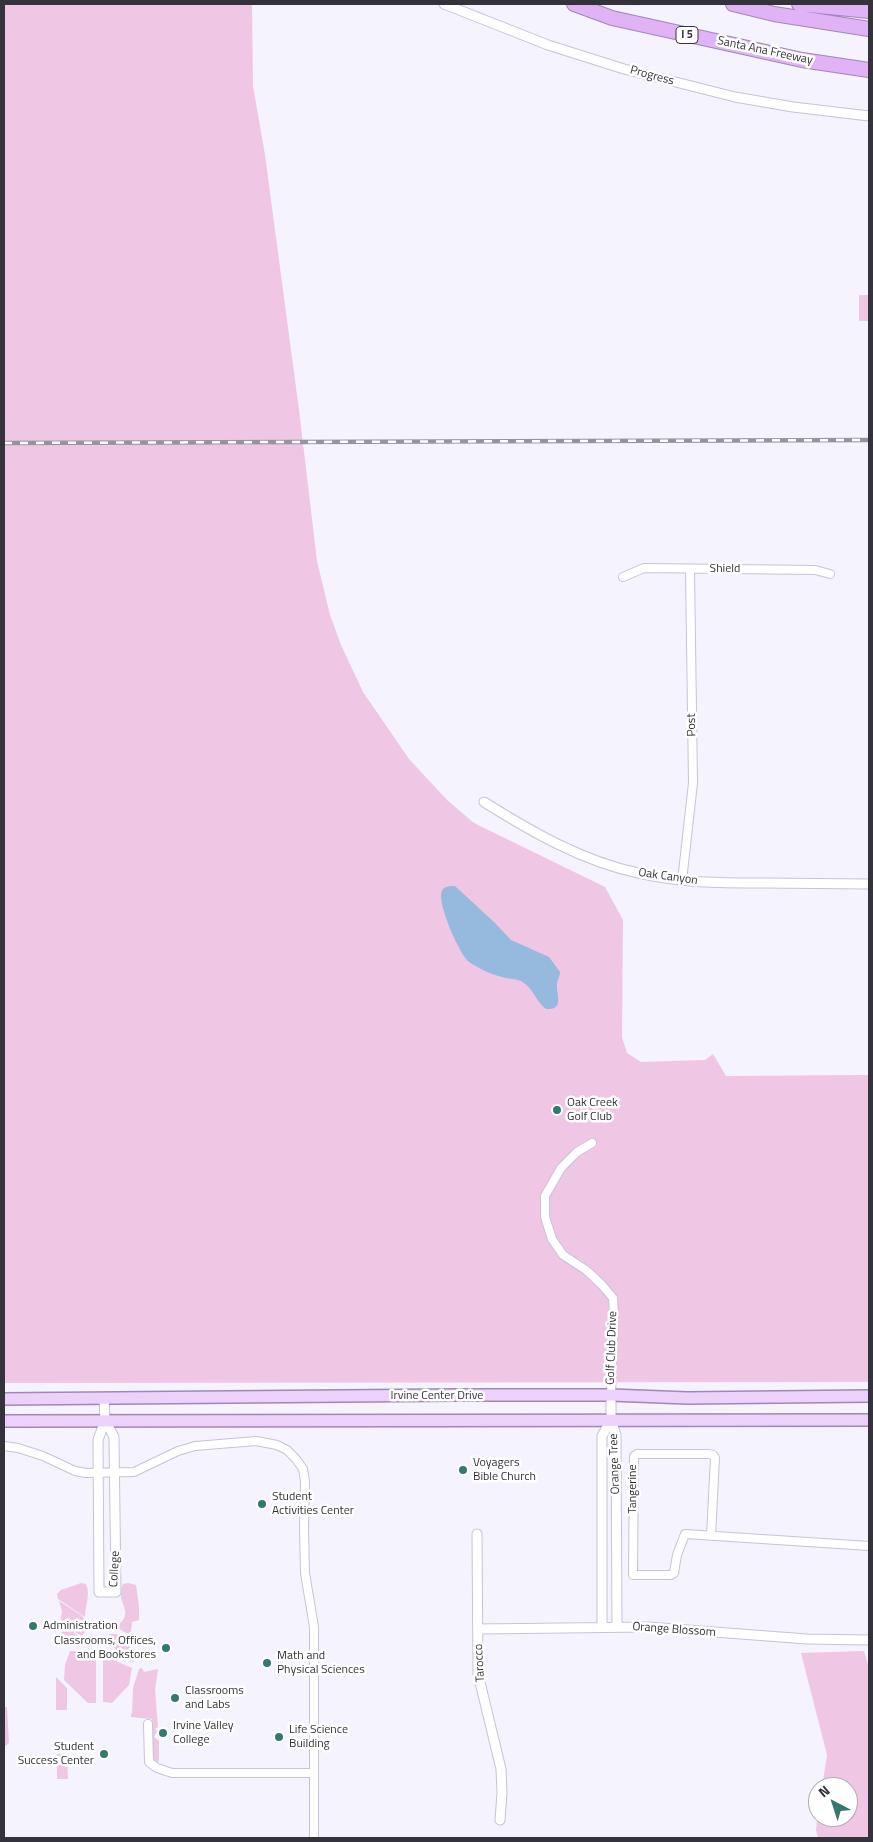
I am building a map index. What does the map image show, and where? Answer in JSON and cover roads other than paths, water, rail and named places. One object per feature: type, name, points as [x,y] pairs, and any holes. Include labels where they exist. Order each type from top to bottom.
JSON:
[{"type":"highway","name":"Santa Ana Freeway","points":[[574,4],[612,18],[802,60],[869,70]]},
{"type":"highway","points":[[733,4],[774,14],[869,29]]},
{"type":"highway","points":[[799,4],[869,11]]},
{"type":"highway","points":[[853,68],[869,75]]},
{"type":"main road","name":"Irvine Center Drive","points":[[4,1399],[611,1395],[687,1398],[869,1396]]},
{"type":"main road","name":"Irvine Center Drive","points":[[4,1421],[869,1420]]},
{"type":"street","name":"Progress","points":[[444,4],[548,45],[624,69],[735,97],[793,107],[869,116]]},
{"type":"street","name":"Shield","points":[[623,576],[644,568],[815,570],[830,574]]},
{"type":"street","name":"Post","points":[[682,881],[693,783],[690,569]]},
{"type":"street","name":"Oak Canyon","points":[[484,802],[562,846],[599,862],[638,873],[682,881],[723,883],[869,884]]},
{"type":"street","name":"Golf Club Drive","points":[[592,1143],[577,1152],[561,1168],[546,1196],[545,1217],[552,1239],[563,1255],[586,1270],[613,1298],[611,1420]]},
{"type":"street","name":"College","points":[[104,1399],[105,1420],[98,1440],[99,1592],[116,1592],[114,1437],[105,1420]]},
{"type":"street","name":"Orange Tree","points":[[611,1420],[616,1435],[617,1626]]},
{"type":"street","name":"Orange Tree","points":[[602,1627],[602,1436],[611,1420]]},
{"type":"street","points":[[4,1446],[18,1448],[43,1456],[75,1471],[86,1473],[134,1472],[178,1451],[195,1446],[267,1442],[287,1450],[303,1469],[306,1496],[304,1529],[305,1574],[314,1627],[314,1838]]},
{"type":"street","name":"Tangerine","points":[[711,1536],[715,1458],[713,1455],[646,1454],[634,1456],[633,1575],[671,1575],[674,1573],[677,1555],[685,1534],[711,1536],[869,1546]]},
{"type":"street","name":"Tarocco","points":[[477,1534],[478,1674],[501,1769],[500,1820]]},
{"type":"street","name":"Orange Blossom","points":[[479,1630],[617,1626],[807,1639],[869,1640]]},
{"type":"street","points":[[148,1724],[149,1762],[157,1768],[172,1773],[314,1773]]},
{"type":"water","points":[[455,886],[511,940],[549,957],[560,972],[557,984],[558,1004],[556,1007],[546,1009],[529,987],[521,981],[491,973],[476,967],[468,961],[454,938],[442,905],[443,889]]},
{"type":"railway","points":[[4,443],[869,440]]},
{"type":"place","name":"Oak Creek Golf Club","points":[[557,1110]]},
{"type":"place","name":"Voyagers Bible Church","points":[[463,1470]]},
{"type":"place","name":"Student Activities Center","points":[[262,1504]]},
{"type":"place","name":"Administration","points":[[33,1626]]},
{"type":"place","name":"Classrooms, Offices, and Bookstores","points":[[166,1648]]},
{"type":"place","name":"Math and Physical Sciences","points":[[267,1663]]},
{"type":"place","name":"Classrooms and Labs","points":[[175,1698]]},
{"type":"place","name":"Irvine Valley College","points":[[163,1733]]},
{"type":"place","name":"Life Science Building","points":[[279,1737]]},
{"type":"place","name":"Student Success Center","points":[[104,1754]]}]
